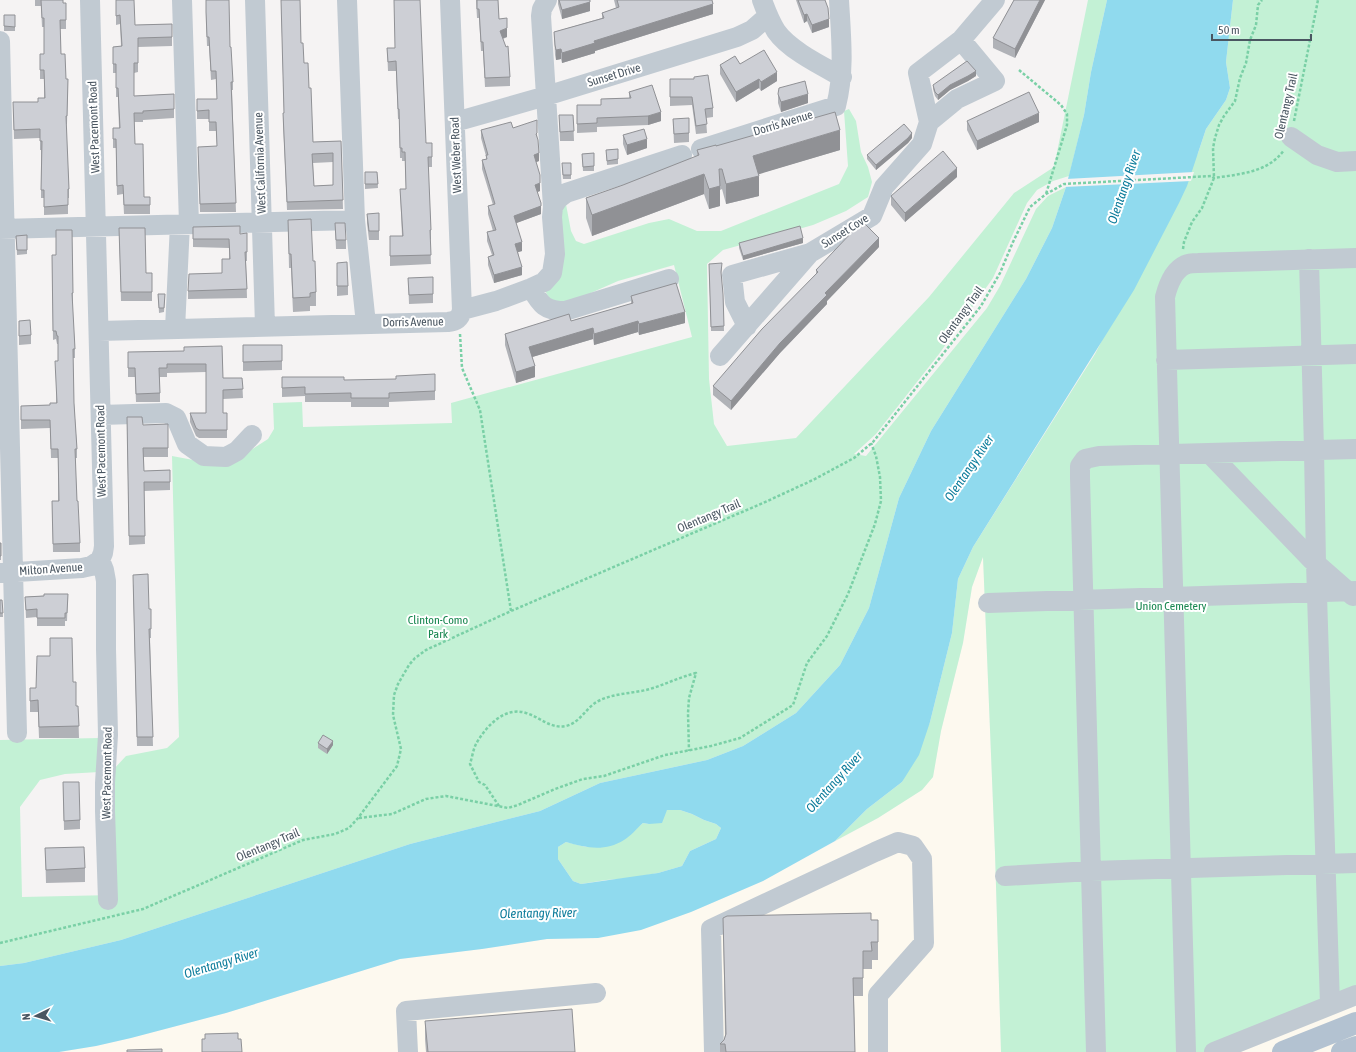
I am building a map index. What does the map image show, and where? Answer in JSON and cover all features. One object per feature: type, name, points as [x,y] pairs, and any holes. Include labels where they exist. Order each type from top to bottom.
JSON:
[{"type":"main road","points":[[1283,1052],[1356,1022]]},
{"type":"main road","points":[[1342,1052],[1356,1047]]},
{"type":"street","name":"West Pacemont Road","points":[[90,0],[104,546],[100,560],[106,581],[108,736],[105,811],[108,900]]},
{"type":"street","points":[[175,329],[184,224],[182,0]]},
{"type":"street","name":"West California Avenue","points":[[255,0],[265,326]]},
{"type":"street","points":[[347,0],[355,220],[366,324]]},
{"type":"street","name":"West Weber Road","points":[[450,0],[455,122],[458,316]]},
{"type":"street","points":[[547,0],[542,9],[541,16],[553,207]]},
{"type":"street","points":[[765,8],[776,31],[784,40],[812,60],[842,77],[839,0]]},
{"type":"street","points":[[961,40],[995,81],[957,99],[929,122],[918,73],[961,40],[995,0]]},
{"type":"street","name":"Sunset Drive","points":[[455,122],[546,96],[737,37],[752,30],[765,8]]},
{"type":"street","points":[[0,41],[6,573],[16,733]]},
{"type":"street","name":"Dorris Avenue","points":[[701,149],[836,106],[842,77]]},
{"type":"street","name":"Sunset Cove","points":[[720,356],[810,254],[872,216],[884,187],[922,144],[929,122]]},
{"type":"street","points":[[1291,137],[1317,155],[1336,162],[1356,162]]},
{"type":"street","points":[[553,207],[558,199],[566,193],[682,155]]},
{"type":"street","name":"Dorris Avenue","points":[[99,331],[366,324],[458,316],[531,288],[544,282],[552,273],[555,254],[552,217],[553,207]]},
{"type":"street","points":[[2,229],[355,220]]},
{"type":"street","points":[[747,326],[735,302],[732,275],[810,254]]},
{"type":"street","points":[[1186,1052],[1165,297],[1168,285],[1175,274],[1185,265],[1198,262],[1356,258]]},
{"type":"street","points":[[1309,259],[1316,563],[1330,1005]]},
{"type":"street","points":[[531,288],[540,302],[547,309],[565,312],[670,279]]},
{"type":"street","points":[[1166,360],[1356,354]]},
{"type":"street","points":[[100,415],[166,412],[176,418],[187,444],[204,456],[226,457],[237,451],[252,435]]},
{"type":"street","points":[[1096,1052],[1080,466],[1085,459],[1099,456],[1356,449]]},
{"type":"street","points":[[1209,453],[1316,563],[1353,594]]},
{"type":"street","name":"Milton Avenue","points":[[6,573],[82,568],[92,566],[100,560]]},
{"type":"street","points":[[988,603],[1318,593],[1353,594]]},
{"type":"street","points":[[714,1052],[711,928],[898,842],[913,846],[922,859],[924,943],[878,995],[878,1052]]},
{"type":"street","points":[[1005,876],[1090,871],[1356,863]]},
{"type":"street","points":[[408,1052],[406,1011],[596,993]]},
{"type":"street","points":[[1214,1052],[1356,995]]},
{"type":"path","points":[[1185,265],[1182,257],[1184,242],[1192,222],[1202,208],[1214,178],[1213,148],[1215,138],[1221,120],[1235,101],[1240,78],[1246,63],[1250,40],[1256,25],[1258,5],[1262,0]]},
{"type":"path","name":"Olentangy Trail","points":[[0,943],[143,909],[303,840],[329,836],[343,832],[349,828],[397,766],[400,749],[393,715],[394,700],[398,684],[415,658],[426,650],[512,611],[763,503],[813,480],[854,458],[871,443],[981,306],[1000,273],[1030,206],[1046,194],[1064,184],[1212,176],[1214,178],[1257,171],[1271,164],[1280,155],[1291,137],[1318,0]]},
{"type":"path","points":[[1019,70],[1061,105],[1067,114],[1067,125],[1046,194]]},
{"type":"path","points":[[458,316],[462,368],[480,410],[512,611]]},
{"type":"path","points":[[358,818],[392,814],[426,798],[446,796],[508,808],[583,779],[604,776],[659,757],[740,738],[793,705],[807,663],[827,636],[848,594],[875,524],[881,501],[881,495],[880,477],[876,456],[871,443]]},
{"type":"path","points":[[499,806],[485,785],[479,782],[470,764],[476,745],[485,731],[499,717],[512,711],[527,713],[551,725],[566,726],[582,717],[595,703],[618,694],[650,688],[696,673],[688,698],[689,751]]},
{"type":"shaded area","points":[[983,556],[995,853],[1001,1052],[59,1052],[131,1038],[226,1013],[400,959],[547,939],[598,938],[691,912],[763,881],[878,818],[922,790],[933,777],[941,731],[963,643],[972,587]]},
{"type":"shaded area","points":[[1356,1003],[1356,1052],[1235,1052]]},
{"type":"green space","name":"Clinton-Como Park","points":[[1088,0],[1107,0],[1091,72],[1084,115],[1069,176],[1053,181],[1037,190],[1027,203],[993,278],[939,354],[876,434],[854,454],[866,456],[987,308],[1000,286],[1036,209],[1048,196],[1066,187],[1052,228],[1026,279],[931,431],[899,498],[869,608],[840,665],[796,713],[743,746],[707,760],[600,783],[540,811],[410,844],[121,940],[24,963],[0,966],[0,740],[100,738],[99,772],[65,774],[40,780],[20,807],[22,897],[113,895],[113,770],[126,756],[167,748],[179,737],[172,456],[204,462],[237,459],[268,439],[274,429],[273,403],[302,402],[303,427],[452,423],[451,403],[692,337],[674,265],[618,281],[568,303],[551,301],[544,289],[556,225],[565,199],[571,231],[576,241],[584,244],[649,223],[669,219],[697,231],[721,231],[839,184],[848,166],[844,111],[849,109],[856,121],[861,152],[868,167],[872,182],[868,197],[846,211],[813,225],[723,250],[707,264],[709,379],[714,424],[727,446],[796,438],[929,297],[1014,193],[1054,167]]},
{"type":"green space","name":"Union Cemetery","points":[[1233,0],[1356,0],[1356,1003],[1235,1052],[1001,1052],[995,853],[983,557],[972,587],[963,643],[941,731],[933,777],[922,790],[878,818],[835,841],[867,809],[902,782],[930,722],[952,633],[958,579],[973,547],[1095,354],[1198,153],[1206,129],[1226,100],[1230,88],[1226,62]]},
{"type":"green space","points":[[667,810],[680,810],[692,814],[716,824],[721,828],[716,839],[690,851],[682,866],[658,873],[631,878],[581,884],[573,881],[558,859],[558,847],[566,842],[586,847],[636,829],[643,823],[649,824]]},
{"type":"water","name":"Olentangy River","points":[[1107,0],[1233,0],[1226,62],[1230,88],[1226,100],[1206,129],[1187,186],[1134,290],[973,547],[958,579],[952,633],[930,722],[919,755],[902,782],[867,809],[835,841],[763,881],[691,912],[641,930],[598,938],[547,939],[400,959],[226,1013],[131,1038],[59,1052],[0,1052],[0,966],[24,963],[121,940],[410,844],[540,811],[600,783],[707,760],[743,746],[796,713],[840,665],[869,608],[899,498],[931,431],[1026,279],[1052,228],[1066,187],[1084,115],[1091,72]],"holes":[[[667,810],[680,810],[716,824],[721,828],[716,839],[690,851],[682,866],[658,873],[581,884],[573,881],[558,859],[558,847],[566,842],[595,848],[610,846],[627,838],[643,823],[662,823]]]},
{"type":"pier","points":[[1194,172],[1191,181],[1064,187],[1066,179]]},
{"type":"building","points":[[41,0],[63,0],[63,3],[66,3],[66,20],[60,20],[61,54],[65,54],[66,79],[68,79],[66,116],[69,189],[68,205],[44,207],[44,190],[41,190],[42,141],[40,141],[40,129],[14,130],[13,102],[38,102],[38,98],[45,98],[44,70],[40,70],[40,54],[44,54],[44,18],[42,18]]},
{"type":"building","points":[[116,0],[134,0],[135,25],[172,24],[172,37],[138,38],[138,63],[134,63],[134,96],[174,94],[174,109],[134,113],[135,144],[143,144],[144,197],[150,197],[150,205],[124,205],[123,185],[117,186],[116,139],[113,139],[113,128],[120,128],[118,88],[116,88],[116,64],[113,64],[113,47],[122,46],[120,15],[116,16]]},
{"type":"building","points":[[206,0],[229,0],[236,203],[200,204],[198,147],[217,146],[216,122],[209,122],[209,110],[197,111],[197,99],[217,99],[216,71],[211,71],[209,37],[207,37]]},
{"type":"building","points":[[281,0],[300,0],[301,43],[303,43],[304,63],[308,63],[309,88],[311,88],[313,142],[341,141],[343,200],[287,202]],"holes":[[[333,153],[333,185],[314,186],[312,154]]]},
{"type":"building","points":[[394,0],[420,0],[426,143],[432,143],[432,157],[428,157],[431,255],[390,256],[390,236],[403,236],[400,189],[406,189],[405,152],[402,152],[402,148],[400,148],[396,61],[388,62],[387,48],[395,48]]},
{"type":"building","points":[[477,0],[498,0],[499,19],[507,18],[507,28],[500,31],[506,47],[508,46],[510,77],[485,78],[483,42],[481,42]]},
{"type":"building","points":[[559,0],[590,0],[590,2],[562,10]]},
{"type":"building","points":[[617,0],[712,0],[713,4],[594,41],[595,43],[562,53],[561,49],[556,50],[554,32],[604,18],[602,13],[619,7]]},
{"type":"building","points":[[798,0],[825,0],[828,8],[829,19],[812,25],[807,14],[804,15]]},
{"type":"building","points":[[1014,0],[1040,0],[1015,49],[993,38]]},
{"type":"building","points":[[4,15],[15,15],[15,27],[4,26]]},
{"type":"building","points":[[764,50],[777,72],[761,82],[759,79],[736,92],[720,65],[735,56],[740,64]]},
{"type":"building","points":[[967,61],[976,71],[950,85],[938,95],[935,92],[933,85]]},
{"type":"building","points":[[708,75],[713,108],[705,109],[707,124],[696,126],[692,97],[670,97],[670,79],[694,79],[694,77]]},
{"type":"building","points":[[805,81],[808,94],[781,102],[778,94],[779,88]]},
{"type":"building","points":[[652,85],[661,112],[648,116],[597,118],[597,123],[577,124],[577,105],[601,105],[601,99],[631,98],[629,92]]},
{"type":"building","points":[[1029,92],[1039,113],[977,141],[967,121]]},
{"type":"building","points":[[835,112],[840,130],[753,156],[759,176],[726,184],[722,169],[719,169],[720,186],[709,189],[704,174],[592,215],[586,198],[699,155],[697,150]]},
{"type":"building","points":[[559,115],[573,115],[574,131],[560,132]]},
{"type":"building","points":[[689,118],[689,133],[674,134],[673,119]]},
{"type":"building","points":[[537,120],[536,134],[539,153],[534,155],[540,175],[540,183],[535,185],[541,206],[514,216],[522,242],[515,244],[522,267],[494,275],[488,257],[494,255],[487,232],[496,230],[488,206],[495,204],[482,160],[487,159],[486,155],[488,155],[481,130],[511,122],[513,128]]},
{"type":"building","points":[[904,124],[912,133],[876,165],[867,155]]},
{"type":"building","points":[[644,129],[647,139],[627,145],[623,135]]},
{"type":"building","points":[[618,149],[618,159],[607,161],[606,150]]},
{"type":"building","points":[[943,151],[957,168],[905,213],[891,196]]},
{"type":"building","points":[[594,153],[594,166],[583,167],[582,154]]},
{"type":"building","points":[[562,163],[571,163],[571,175],[563,175]]},
{"type":"building","points":[[365,172],[377,172],[378,184],[365,184]]},
{"type":"building","points":[[379,213],[379,231],[369,231],[367,214]]},
{"type":"building","points":[[311,219],[316,292],[310,293],[310,297],[293,298],[288,220]]},
{"type":"building","points":[[335,223],[345,223],[346,240],[336,240]]},
{"type":"building","points":[[865,224],[879,238],[825,293],[827,295],[780,343],[731,401],[713,386],[762,329],[818,272],[816,270],[853,231]]},
{"type":"building","points":[[240,226],[240,234],[247,233],[247,252],[245,252],[247,289],[188,291],[189,274],[222,273],[222,259],[230,259],[229,239],[193,239],[193,227]]},
{"type":"building","points":[[800,226],[803,238],[743,256],[739,243]]},
{"type":"building","points":[[119,228],[145,228],[146,273],[152,273],[152,292],[121,292]]},
{"type":"building","points":[[56,230],[72,230],[72,293],[75,349],[73,349],[74,403],[77,449],[75,449],[80,543],[53,544],[52,501],[59,501],[58,449],[51,449],[50,420],[21,420],[21,406],[50,405],[50,403],[57,403],[55,361],[58,361],[58,336],[56,331],[53,331],[52,255],[56,255]]},
{"type":"building","points":[[27,235],[27,250],[17,250],[16,236]]},
{"type":"building","points":[[347,262],[348,286],[337,286],[337,263]]},
{"type":"building","points":[[722,263],[721,272],[724,326],[711,327],[709,264]]},
{"type":"building","points":[[433,277],[433,294],[409,295],[408,278]]},
{"type":"building","points":[[676,283],[685,312],[639,324],[638,321],[594,334],[593,328],[529,347],[535,366],[516,372],[505,334],[569,314],[571,321],[633,303],[631,296]]},
{"type":"building","points":[[158,294],[165,294],[164,308],[159,308]]},
{"type":"building","points":[[30,320],[31,335],[19,336],[19,321]]},
{"type":"building","points":[[243,345],[282,345],[282,361],[243,362]]},
{"type":"building","points":[[222,346],[223,378],[242,378],[243,389],[223,390],[223,413],[227,413],[227,430],[199,430],[196,428],[190,413],[206,413],[206,364],[167,364],[167,368],[159,368],[160,393],[136,394],[135,368],[128,368],[128,352],[184,351],[184,347]]},
{"type":"building","points":[[435,374],[435,391],[389,393],[389,398],[351,398],[351,393],[305,394],[305,387],[282,388],[282,377],[344,377],[344,380],[396,379],[396,376]]},
{"type":"building","points":[[127,417],[142,417],[143,425],[168,424],[168,448],[143,448],[144,471],[170,470],[170,482],[144,482],[145,536],[129,536]]},
{"type":"building","points":[[1,543],[1,556],[0,556]]},
{"type":"building","points":[[148,574],[149,609],[151,609],[151,629],[149,629],[153,737],[137,737],[133,575]]},
{"type":"building","points":[[44,594],[68,594],[67,613],[65,613],[65,618],[37,618],[37,609],[26,610],[25,597],[44,596]]},
{"type":"building","points":[[0,600],[2,600],[3,613],[0,613]]},
{"type":"building","points":[[50,638],[72,638],[73,682],[76,682],[76,706],[78,706],[79,726],[39,727],[38,700],[30,701],[30,688],[36,688],[37,656],[50,656]]},
{"type":"building","points":[[323,735],[333,741],[327,749],[318,743]]},
{"type":"building","points":[[63,782],[79,782],[80,820],[64,821]]},
{"type":"building","points":[[84,847],[85,868],[46,870],[45,848]]},
{"type":"building","points":[[871,913],[871,920],[878,920],[878,942],[871,942],[872,951],[863,951],[863,978],[853,978],[855,1052],[726,1052],[725,1044],[720,1044],[724,1040],[726,1034],[723,918],[727,916]]},
{"type":"building","points":[[572,1009],[575,1052],[428,1052],[425,1021]]},
{"type":"building","points":[[238,1033],[238,1039],[241,1039],[242,1052],[202,1052],[202,1039],[205,1039],[205,1034]]},
{"type":"building","points":[[162,1049],[162,1052],[127,1052],[127,1050]]}]
